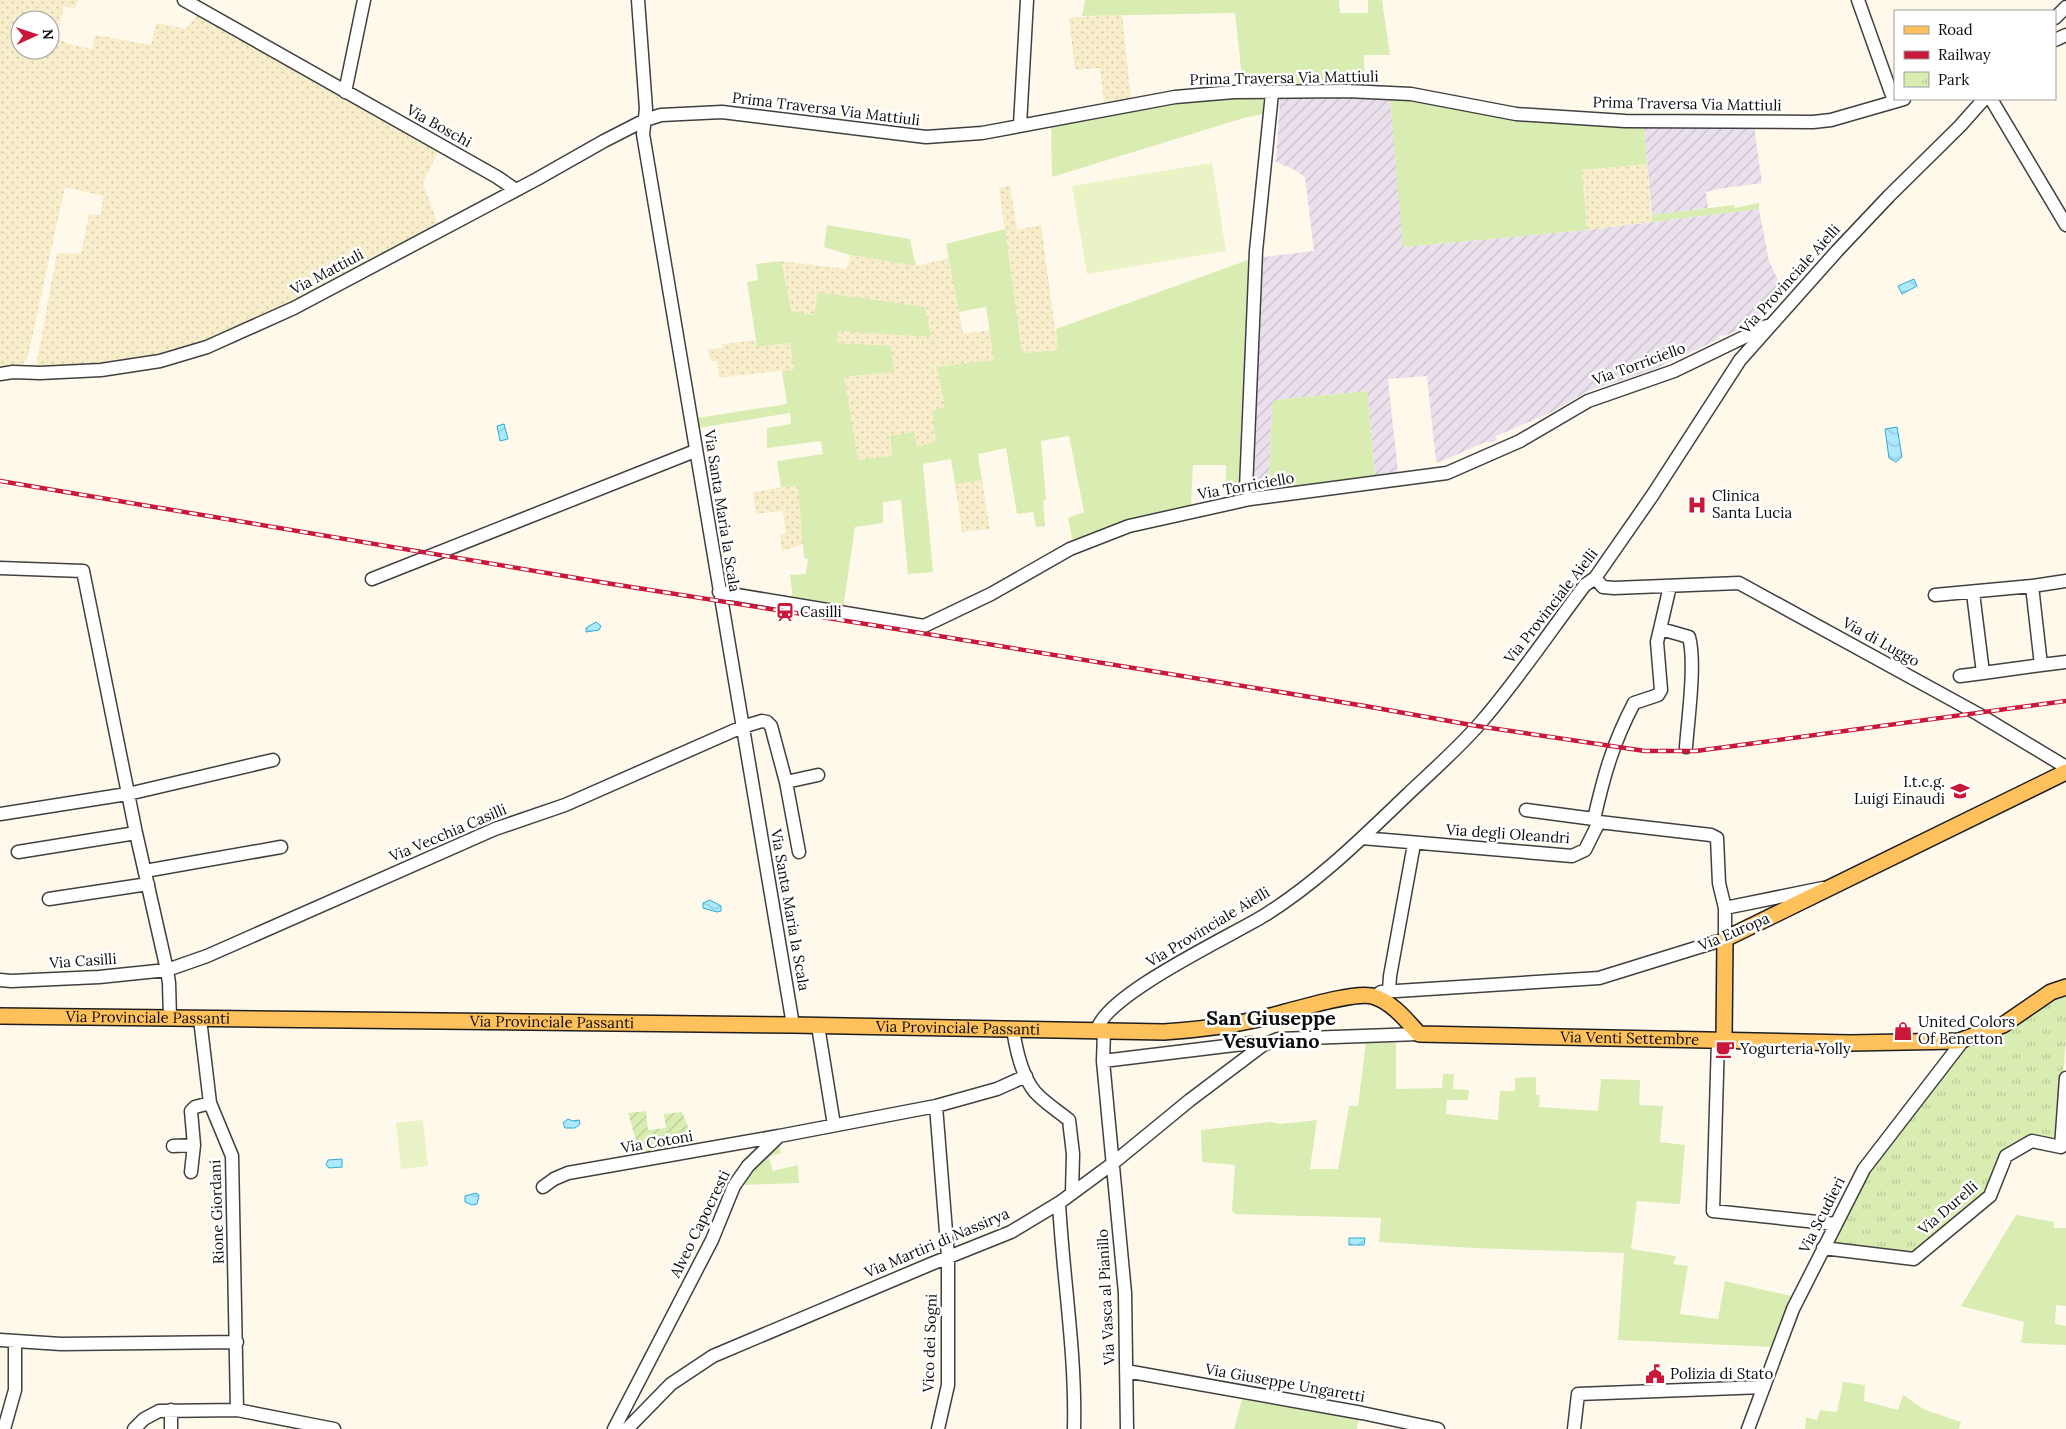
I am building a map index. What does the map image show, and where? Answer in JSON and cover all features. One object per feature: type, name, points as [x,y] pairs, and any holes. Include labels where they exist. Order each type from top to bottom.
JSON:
[{"type":"main road","name":"Via Europa","points":[[1725,939],[2066,772]]},
{"type":"main road","points":[[1721,1040],[1725,939]]},
{"type":"main road","points":[[2051,992],[2066,977]]},
{"type":"main road","points":[[2051,992],[2066,988]]},
{"type":"main road","name":"Via Venti Settembre","points":[[1419,1034],[1850,1043],[1962,1039],[2003,1025],[2051,992]]},
{"type":"main road","name":"Via Provinciale Passanti","points":[[0,1016],[794,1025],[1164,1032],[1195,1030],[1258,1019],[1334,1000],[1374,996]]},
{"type":"main road","points":[[1374,996],[1402,1016],[1419,1034]]},
{"type":"street","name":"Via Boschi","points":[[184,0],[516,190]]},
{"type":"street","points":[[346,92],[364,0]]},
{"type":"street","name":"Via Santa Maria la Scala","points":[[638,0],[646,109],[643,134],[677,330],[695,451],[794,1025]]},
{"type":"street","points":[[1020,125],[1027,0]]},
{"type":"street","name":"Prima Traversa Via Mattiuli","points":[[1858,0],[1894,88]]},
{"type":"street","points":[[2056,17],[2066,7]]},
{"type":"street","name":"Prima Traversa Via Mattiuli","points":[[645,120],[661,115],[722,112],[926,137],[982,132],[1175,97],[1234,92],[1398,92],[1516,114],[1625,122],[1813,122],[1831,120],[1899,100]]},
{"type":"street","name":"Via Torriciello","points":[[1246,489],[1256,251],[1272,93]]},
{"type":"street","name":"Via Provinciale Aielli","points":[[1100,1031],[1100,1020],[1106,1014],[1157,975],[1265,915],[1343,857],[1470,734],[1500,698],[1585,585],[1595,578],[1652,496],[1740,360],[1876,209],[1960,126],[1983,100]]},
{"type":"street","points":[[1992,100],[2066,225]]},
{"type":"street","name":"Via Mattiuli","points":[[0,374],[101,370],[160,361],[207,348],[294,308],[645,120]]},
{"type":"street","name":"Via Torriciello","points":[[719,592],[924,626],[991,594],[1070,549],[1129,526],[1250,499],[1447,473],[1520,441],[1588,401],[1674,371],[1772,324]]},
{"type":"street","points":[[372,579],[695,451]]},
{"type":"street","points":[[0,568],[83,571],[128,794],[167,970],[170,1018]]},
{"type":"street","name":"Via di Luggo","points":[[1595,578],[1603,587],[1614,588],[1739,583],[1978,714],[2066,767]]},
{"type":"street","points":[[1935,595],[1973,593],[2066,582]]},
{"type":"street","points":[[1596,820],[1607,764],[1619,732],[1634,703],[1658,696],[1660,690],[1657,642],[1670,586]]},
{"type":"street","points":[[2032,586],[2041,665]]},
{"type":"street","points":[[1973,593],[1983,673]]},
{"type":"street","points":[[1661,629],[1689,637],[1690,641],[1691,665],[1686,747]]},
{"type":"street","points":[[1960,676],[2066,662]]},
{"type":"street","name":"Via Vecchia Casilli","points":[[167,970],[207,956],[495,829],[565,805],[742,727],[762,721],[772,726],[786,782],[799,852]]},
{"type":"street","points":[[0,814],[128,794],[273,760]]},
{"type":"street","points":[[786,782],[818,776]]},
{"type":"street","points":[[1526,810],[1711,835],[1717,838],[1719,883],[1725,908],[1725,939]]},
{"type":"street","name":"Via degli Oleandri","points":[[1362,838],[1414,844],[1572,856],[1585,850],[1596,820]]},
{"type":"street","points":[[18,852],[136,832]]},
{"type":"street","points":[[1389,991],[1390,976],[1414,844]]},
{"type":"street","points":[[145,871],[281,847]]},
{"type":"street","points":[[49,899],[148,884]]},
{"type":"street","points":[[1725,908],[1836,886]]},
{"type":"street","name":"Via Europa","points":[[1374,996],[1381,992],[1389,991],[1599,978],[1725,939]]},
{"type":"street","name":"Via Casilli","points":[[0,980],[99,977],[167,970]]},
{"type":"street","name":"Rione Giordani","points":[[200,1018],[210,1104],[232,1156],[238,1410]]},
{"type":"street","points":[[818,1026],[834,1125]]},
{"type":"street","points":[[1013,1030],[1016,1047],[1026,1076],[1037,1094],[1069,1120],[1074,1154],[1072,1192]]},
{"type":"street","name":"Via Vasca al Pianillo","points":[[1100,1031],[1125,1293],[1127,1429]]},
{"type":"street","name":"Via Martiri di Nassirya","points":[[627,1429],[671,1384],[713,1356],[1011,1232],[1059,1203],[1112,1164],[1190,1100],[1263,1045],[1278,1039],[1419,1034]]},
{"type":"street","name":"Via Scudieri","points":[[1748,1429],[1793,1308],[1864,1169],[1962,1039]]},
{"type":"street","points":[[1721,1040],[1713,1210],[1836,1224]]},
{"type":"street","points":[[1102,1061],[1251,1043],[1263,1045]]},
{"type":"street","points":[[779,1136],[936,1106],[997,1089],[1026,1076]]},
{"type":"street","name":"Via Durelli","points":[[1823,1248],[1914,1259],[1990,1196],[2006,1156],[2032,1141],[2063,1147],[2066,1078]]},
{"type":"street","points":[[191,1172],[194,1145],[191,1111],[195,1107],[210,1104]]},
{"type":"street","name":"Vico dei Sogni","points":[[936,1106],[948,1257],[948,1385],[938,1429]]},
{"type":"street","name":"Via Cotoni","points":[[543,1187],[554,1179],[568,1173],[779,1136]]},
{"type":"street","name":"Alveo Capocresti","points":[[614,1429],[712,1240],[734,1186],[748,1166],[779,1136]]},
{"type":"street","points":[[173,1146],[194,1145]]},
{"type":"street","points":[[1059,1203],[1075,1388],[1074,1429]]},
{"type":"street","points":[[0,1340],[61,1344],[237,1342]]},
{"type":"street","points":[[4,1429],[15,1390],[15,1341]]},
{"type":"street","name":"Via Giuseppe Ungaretti","points":[[1126,1372],[1362,1413],[1438,1429]]},
{"type":"street","points":[[1574,1429],[1578,1394],[1764,1387]]},
{"type":"street","points":[[171,1410],[171,1429]]},
{"type":"street","points":[[134,1429],[144,1419],[159,1411],[238,1410],[334,1429]]},
{"type":"shaded area","points":[[0,0],[78,0],[75,9],[64,6],[60,22],[60,10],[10,10],[10,60],[60,60],[60,40],[72,45],[92,49],[95,35],[151,45],[156,23],[186,29],[198,14],[439,149],[423,183],[438,224],[288,305],[217,339],[149,358],[117,363],[36,366],[57,253],[81,254],[89,214],[101,215],[103,196],[65,187],[28,356],[21,367],[0,369]]},
{"type":"shaded area","points":[[1122,14],[1131,99],[1104,104],[1100,68],[1075,70],[1069,18]]},
{"type":"shaded area","points":[[1390,97],[1404,247],[1587,230],[1759,209],[1769,261],[1781,287],[1768,305],[1746,327],[1727,335],[1719,336],[1719,339],[1650,371],[1588,391],[1552,412],[1496,436],[1497,439],[1492,443],[1488,441],[1442,461],[1436,462],[1427,376],[1388,379],[1398,472],[1375,475],[1367,391],[1275,400],[1272,404],[1269,490],[1252,492],[1263,257],[1314,251],[1305,177],[1293,169],[1276,162],[1280,99]]},
{"type":"shaded area","points":[[1754,126],[1762,183],[1706,192],[1708,208],[1652,215],[1644,127]]},
{"type":"shaded area","points":[[1647,164],[1652,222],[1587,230],[1582,170]]},
{"type":"shaded area","points":[[1010,186],[1017,230],[1041,225],[1058,350],[1022,353],[999,188]]},
{"type":"shaded area","points":[[850,255],[916,266],[949,258],[963,334],[990,330],[994,361],[945,408],[932,411],[936,441],[917,447],[890,436],[892,456],[858,461],[843,377],[894,372],[891,347],[837,343],[838,331],[931,336],[818,293],[814,315],[791,311],[781,261],[847,269]]},
{"type":"shaded area","points":[[756,340],[757,347],[790,343],[794,369],[719,378],[717,361],[710,361],[708,349],[723,348],[723,344]]},
{"type":"shaded area","points":[[982,480],[990,529],[962,532],[955,484]]},
{"type":"shaded area","points":[[798,485],[804,544],[782,551],[780,535],[786,533],[783,511],[756,514],[753,492]]},
{"type":"green space","points":[[1085,0],[1339,0],[1340,13],[1368,13],[1368,0],[1382,0],[1390,55],[1364,55],[1365,89],[1243,87],[1235,13],[1082,16]]},
{"type":"green space","points":[[1249,97],[1263,99],[1263,114],[1244,118],[1052,177],[1051,125],[1176,103]]},
{"type":"green space","points":[[1390,97],[1644,127],[1647,164],[1582,170],[1587,230],[1403,247]]},
{"type":"green space","points":[[1212,163],[1226,251],[1087,274],[1072,186]]},
{"type":"green space","points":[[1759,203],[1759,209],[1652,222],[1652,215],[1734,205],[1735,208]]},
{"type":"green space","points":[[827,225],[910,239],[916,266],[850,255],[824,247]]},
{"type":"green space","points":[[1005,229],[1022,353],[1058,350],[1056,329],[1248,260],[1251,271],[1240,495],[1225,498],[1226,465],[1193,465],[1191,506],[1073,543],[1068,518],[1084,512],[1069,436],[1041,441],[1046,500],[1043,501],[1045,526],[1036,527],[1033,512],[1017,514],[1006,448],[978,454],[982,480],[955,484],[951,459],[923,464],[933,572],[908,574],[901,500],[883,502],[883,523],[855,527],[843,609],[793,601],[790,575],[806,574],[808,559],[804,558],[798,486],[781,487],[777,461],[823,454],[821,441],[767,448],[767,428],[791,424],[790,413],[698,428],[697,418],[787,404],[782,371],[794,369],[790,343],[757,347],[747,282],[758,280],[756,264],[781,261],[791,311],[814,315],[818,292],[925,307],[931,337],[838,331],[837,343],[891,346],[894,372],[844,377],[858,460],[892,456],[890,436],[913,432],[917,447],[936,441],[932,411],[945,407],[937,367],[994,360],[986,307],[959,312],[946,244]]},
{"type":"green space","points":[[1367,391],[1375,475],[1269,490],[1272,404],[1275,400]]},
{"type":"green space","points":[[2066,991],[2066,1038],[2058,1143],[2001,1153],[1987,1195],[1914,1256],[1829,1246],[1867,1170],[1967,1042]]},
{"type":"green space","points":[[1366,1042],[1396,1043],[1396,1089],[1442,1088],[1443,1074],[1454,1074],[1453,1089],[1469,1090],[1468,1100],[1447,1100],[1446,1114],[1498,1120],[1500,1091],[1515,1091],[1515,1078],[1536,1077],[1536,1095],[1540,1095],[1539,1107],[1598,1111],[1601,1079],[1640,1080],[1639,1105],[1663,1106],[1660,1142],[1685,1145],[1680,1204],[1637,1201],[1631,1249],[1676,1256],[1673,1264],[1688,1266],[1680,1314],[1718,1319],[1725,1281],[1791,1296],[1772,1347],[1618,1340],[1624,1253],[1473,1248],[1379,1242],[1381,1218],[1235,1214],[1232,1211],[1235,1165],[1202,1162],[1201,1130],[1271,1122],[1280,1124],[1317,1120],[1310,1169],[1338,1169],[1349,1106],[1358,1106]]},
{"type":"green space","points":[[646,1111],[648,1130],[666,1128],[664,1114],[682,1112],[695,1144],[640,1154],[628,1113]]},
{"type":"green space","points":[[423,1120],[428,1166],[401,1169],[396,1123]]},
{"type":"green space","points":[[779,1144],[781,1153],[769,1157],[773,1171],[798,1165],[799,1183],[740,1185],[746,1176]]},
{"type":"green space","points":[[2016,1215],[2054,1222],[2054,1228],[2066,1228],[2066,1306],[2056,1305],[2055,1324],[2066,1326],[2066,1345],[2021,1343],[2024,1322],[1961,1306]]},
{"type":"green space","points":[[1843,1382],[1865,1385],[1864,1401],[1898,1410],[1903,1395],[1925,1410],[1961,1422],[1959,1429],[1805,1429],[1806,1417],[1817,1420],[1820,1410],[1837,1412]]},
{"type":"green space","points":[[1243,1396],[1359,1417],[1357,1429],[1234,1429]]},
{"type":"water","points":[[1914,279],[1917,286],[1902,294],[1898,286]]},
{"type":"water","points":[[504,424],[508,439],[500,441],[497,426]]},
{"type":"water","points":[[1897,427],[1902,457],[1896,462],[1889,458],[1885,429]]},
{"type":"water","points":[[596,622],[601,626],[599,630],[586,632],[586,628]]},
{"type":"water","points":[[710,900],[721,906],[721,911],[717,912],[703,908],[703,903]]},
{"type":"water","points":[[568,1119],[573,1121],[579,1120],[580,1124],[575,1128],[565,1128],[563,1123]]},
{"type":"water","points":[[342,1159],[342,1167],[329,1168],[326,1165],[328,1160]]},
{"type":"water","points":[[476,1193],[479,1195],[477,1204],[472,1205],[465,1202],[465,1196]]},
{"type":"water","points":[[1349,1238],[1365,1238],[1364,1245],[1349,1245]]},
{"type":"railway","points":[[0,481],[1477,726],[1645,751],[1696,751],[2066,701]]},
{"type":"place","name":"Clinica Santa Lucia","points":[[1697,505]]},
{"type":"place","name":"Casilli","points":[[785,612]]},
{"type":"place","name":"I.t.c.g. Luigi Einaudi","points":[[1960,791]]},
{"type":"place","name":"United Colors Of Benetton","points":[[1903,1031]]},
{"type":"place","name":"Yogurteria Yolly","points":[[1725,1049]]},
{"type":"place","name":"Polizia di Stato","points":[[1655,1374]]},
{"type":"district","name":"San Giuseppe Vesuviano","points":[[1271,1030]]}]
